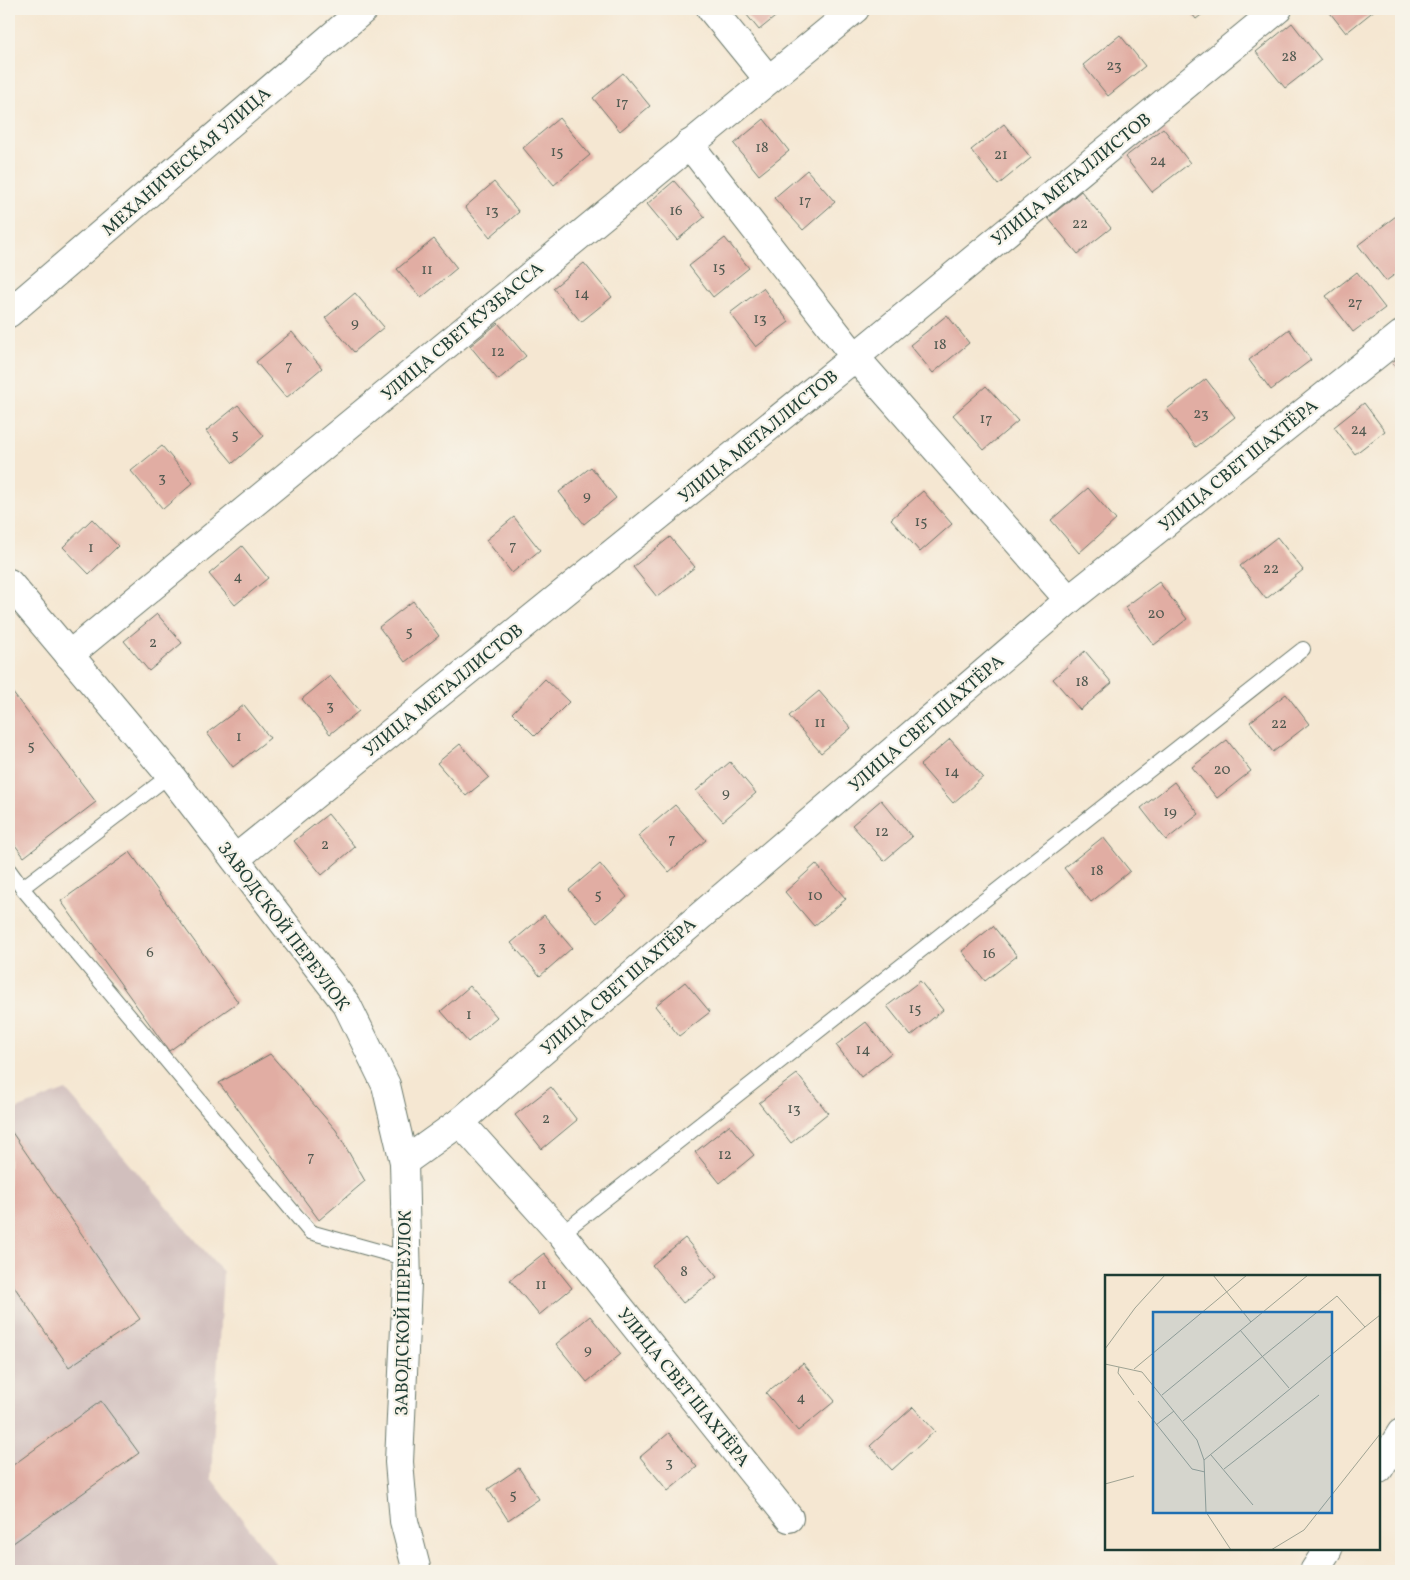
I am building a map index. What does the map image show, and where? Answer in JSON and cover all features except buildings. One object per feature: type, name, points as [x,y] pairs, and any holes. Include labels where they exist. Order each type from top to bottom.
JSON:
[{"type":"street","name":"МЕХАНИЧЕСКАЯ УЛИЦА","points":[[9,313],[364,9]]},
{"type":"street","points":[[711,9],[768,79]]},
{"type":"street","name":"УЛИЦА СВЕТ КУЗБАССА","points":[[69,655],[688,144],[855,9]]},
{"type":"street","name":"УЛИЦА МЕТАЛЛИСТОВ","points":[[235,859],[855,357],[1278,9]]},
{"type":"street","points":[[688,144],[855,357],[1069,600]]},
{"type":"street","name":"УЛИЦА СВЕТ ШАХТЁРА","points":[[404,1162],[460,1122],[1069,600],[1401,335]]},
{"type":"street","name":"ЗАВОДСКОЙ ПЕРЕУЛОК","points":[[9,583],[170,775],[347,1005],[386,1085],[404,1162],[407,1283],[399,1462],[404,1521],[417,1571]]},
{"type":"street","name":"УЛИЦА СВЕТ ШАХТЁРА","points":[[460,1122],[562,1234],[790,1518]]},
{"type":"street","points":[[1380,1467],[1401,1433]]},
{"type":"street","points":[[1314,1571],[1327,1550]]},
{"type":"lane","points":[[562,1234],[1304,649]]},
{"type":"lane","points":[[22,888],[170,775]]},
{"type":"lane","points":[[9,870],[22,888],[310,1232],[406,1259]]},
{"type":"shaded area","points":[[66,1090],[223,1272],[211,1478],[281,1571],[9,1571],[9,1112]]}]
